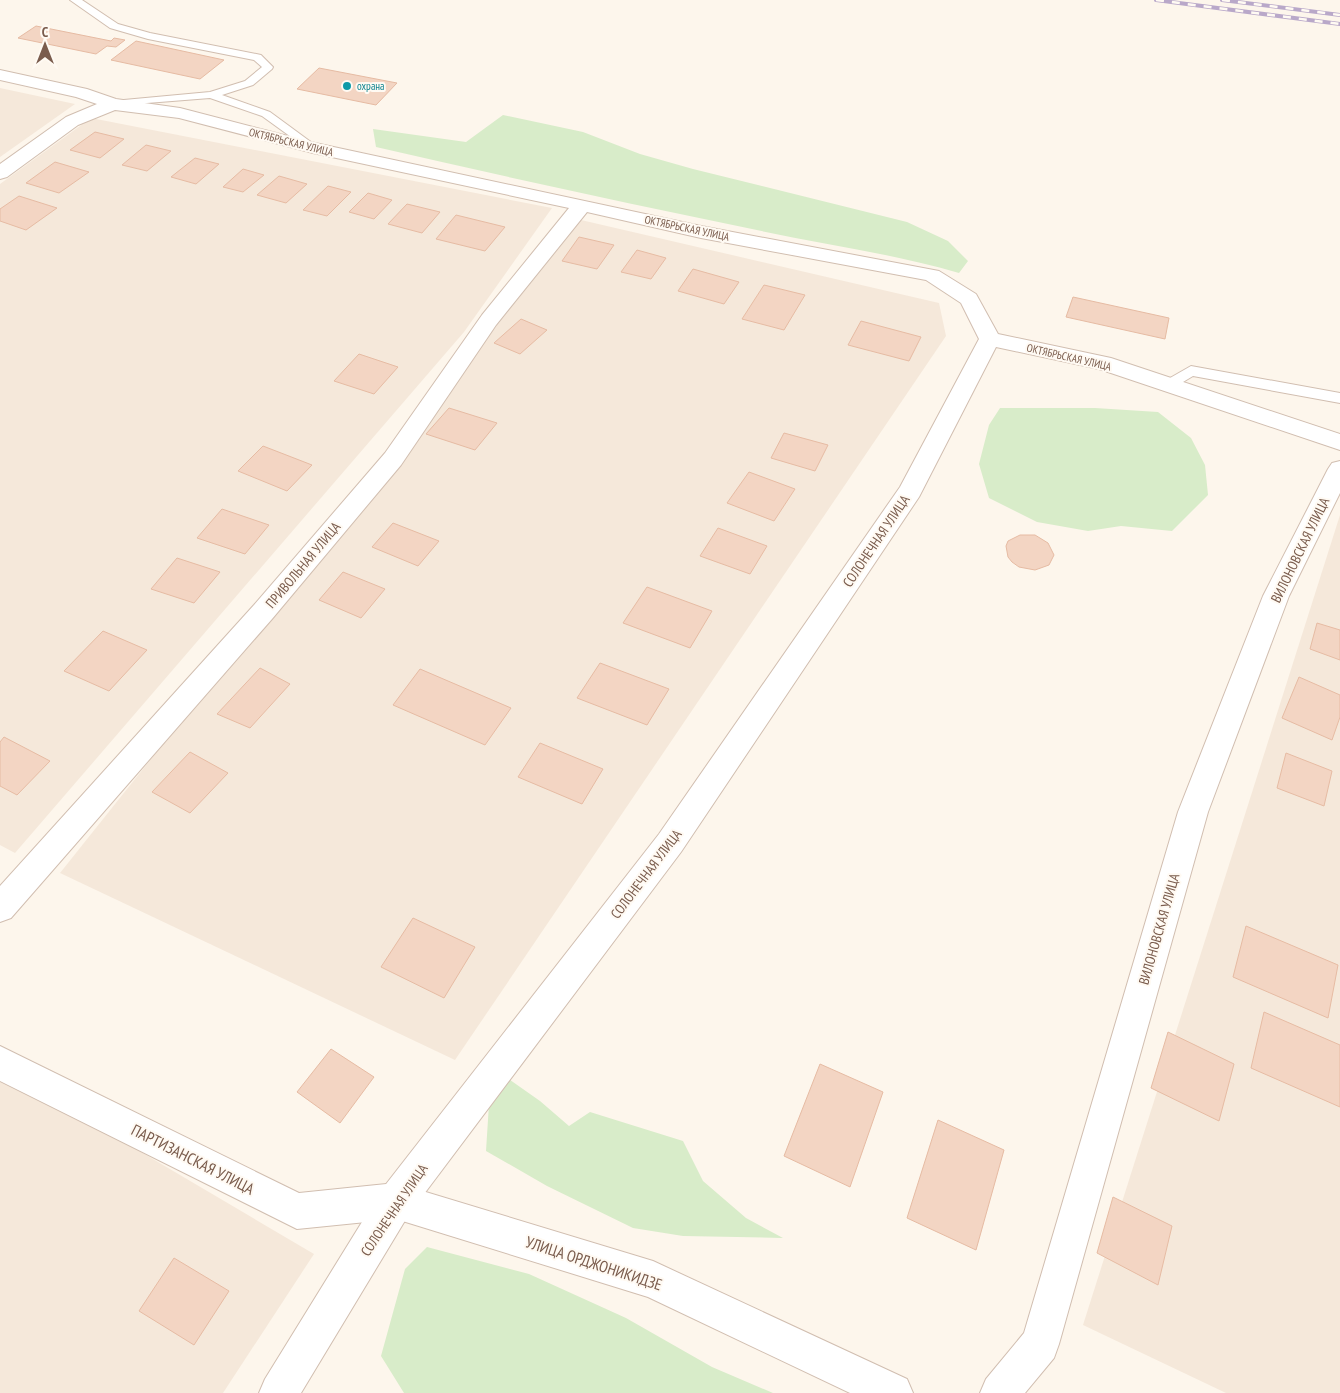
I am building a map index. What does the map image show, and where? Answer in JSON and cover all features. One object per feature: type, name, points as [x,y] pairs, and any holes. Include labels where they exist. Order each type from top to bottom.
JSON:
[{"type":"street","name":"ОКТЯБРЬСКАЯ УЛИЦА","points":[[0,75],[81,92],[113,104],[180,113],[314,148],[701,232],[932,275],[969,299],[990,339],[1103,363],[1340,442]]},
{"type":"street","points":[[0,173],[72,121],[113,104]]},
{"type":"street","name":"ПРИВОЛЬНАЯ УЛИЦА","points":[[0,908],[263,612],[393,459],[490,320],[582,205]]},
{"type":"street","name":"СОЛОНЕЧНАЯ УЛИЦА","points":[[279,1393],[396,1201],[670,843],[910,491],[990,339]]},
{"type":"street","name":"ВИЛОНОВСКАЯ УЛИЦА","points":[[1000,1393],[1040,1344],[1193,812],[1276,596],[1340,469]]},
{"type":"street","name":"ПАРТИЗАНСКАЯ УЛИЦА","points":[[0,1063],[297,1211],[396,1201]]},
{"type":"street","name":"УЛИЦА ОРДЖОНИКИДЗЕ","points":[[396,1201],[653,1280],[893,1393]]},
{"type":"lane","points":[[75,0],[114,26],[148,36],[257,57],[268,67],[249,83],[211,95],[113,104]]},
{"type":"lane","points":[[211,95],[266,114],[314,148]]},
{"type":"lane","points":[[1168,384],[1191,372],[1340,398]]},
{"type":"shaded area","points":[[0,88],[75,104],[0,157]]},
{"type":"shaded area","points":[[91,118],[552,208],[464,332],[15,853],[0,845],[0,184]]},
{"type":"shaded area","points":[[581,220],[939,303],[946,336],[455,1060],[60,873]]},
{"type":"shaded area","points":[[1340,515],[1340,1393],[1226,1393],[1083,1325]]},
{"type":"shaded area","points":[[0,1069],[314,1254],[223,1393],[0,1393]]},
{"type":"green space","points":[[503,115],[583,132],[640,154],[693,169],[907,222],[948,241],[968,261],[959,273],[908,260],[658,209],[376,147],[373,129],[466,142]]},
{"type":"green space","points":[[1000,408],[1095,408],[1158,412],[1191,438],[1205,465],[1208,495],[1172,531],[1121,526],[1088,531],[1037,522],[989,498],[979,464],[989,425]]},
{"type":"green space","points":[[506,1077],[540,1101],[569,1126],[590,1112],[683,1141],[703,1181],[746,1218],[783,1238],[683,1236],[633,1228],[547,1186],[486,1151],[489,1104]]},
{"type":"green space","points":[[427,1247],[529,1274],[626,1318],[712,1367],[773,1393],[404,1393],[381,1356],[405,1269]]},
{"type":"building","points":[[36,26],[111,41],[114,38],[125,40],[116,47],[107,46],[96,54],[18,38]]},
{"type":"building","points":[[136,41],[224,60],[200,79],[111,60]]},
{"type":"building","name":"охрана","points":[[319,68],[397,83],[376,105],[297,89]]},
{"type":"building","points":[[95,132],[124,139],[100,158],[70,150]]},
{"type":"building","points":[[146,145],[171,151],[147,171],[122,165]]},
{"type":"building","points":[[195,158],[219,164],[196,184],[171,177]]},
{"type":"building","points":[[55,162],[89,172],[59,193],[26,183]]},
{"type":"building","points":[[243,169],[264,175],[243,192],[223,187]]},
{"type":"building","points":[[279,176],[307,184],[286,203],[257,195]]},
{"type":"building","points":[[328,186],[351,192],[327,216],[303,210]]},
{"type":"building","points":[[368,193],[392,200],[374,219],[349,212]]},
{"type":"building","points":[[19,196],[57,208],[26,230],[0,221],[0,209]]},
{"type":"building","points":[[407,204],[440,212],[422,233],[388,224]]},
{"type":"building","points":[[456,215],[505,227],[485,251],[436,239]]},
{"type":"building","points":[[579,237],[614,245],[597,269],[562,261]]},
{"type":"building","points":[[637,250],[666,258],[651,279],[621,272]]},
{"type":"building","points":[[693,269],[739,282],[724,304],[678,291]]},
{"type":"building","points":[[764,285],[805,295],[784,330],[742,319]]},
{"type":"building","points":[[1073,297],[1169,318],[1165,339],[1066,317]]},
{"type":"building","points":[[521,319],[547,330],[520,354],[494,343]]},
{"type":"building","points":[[861,321],[921,337],[909,361],[848,345]]},
{"type":"building","points":[[359,354],[398,367],[374,394],[334,381]]},
{"type":"building","points":[[449,408],[497,423],[475,450],[426,434]]},
{"type":"building","points":[[784,433],[828,445],[815,471],[771,458]]},
{"type":"building","points":[[263,446],[312,465],[287,491],[238,471]]},
{"type":"building","points":[[749,472],[795,489],[774,521],[727,503]]},
{"type":"building","points":[[222,509],[269,525],[245,554],[197,538]]},
{"type":"building","points":[[393,523],[439,541],[418,566],[372,547]]},
{"type":"building","points":[[718,528],[767,546],[750,574],[700,556]]},
{"type":"building","points":[[1020,535],[1035,535],[1048,543],[1054,555],[1049,565],[1035,570],[1019,567],[1012,562],[1008,557],[1006,546],[1008,541]]},
{"type":"building","points":[[177,558],[220,572],[194,603],[151,589]]},
{"type":"building","points":[[343,572],[385,589],[361,618],[319,600]]},
{"type":"building","points":[[647,587],[712,611],[690,648],[623,623]]},
{"type":"building","points":[[1317,623],[1340,630],[1340,660],[1310,649]]},
{"type":"building","points":[[103,631],[147,650],[109,691],[64,671]]},
{"type":"building","points":[[600,663],[669,689],[647,725],[577,698]]},
{"type":"building","points":[[260,668],[290,684],[250,728],[217,714]]},
{"type":"building","points":[[420,669],[511,708],[485,745],[393,705]]},
{"type":"building","points":[[1299,677],[1340,695],[1340,717],[1332,740],[1282,718]]},
{"type":"building","points":[[4,737],[50,761],[17,795],[0,786],[0,742]]},
{"type":"building","points":[[540,743],[603,769],[582,804],[518,777]]},
{"type":"building","points":[[190,752],[228,773],[190,813],[152,792]]},
{"type":"building","points":[[1286,753],[1332,771],[1324,806],[1277,788]]},
{"type":"building","points":[[413,918],[475,947],[444,998],[381,967]]},
{"type":"building","points":[[1246,926],[1338,965],[1328,1018],[1233,977]]},
{"type":"building","points":[[1264,1012],[1340,1045],[1340,1107],[1251,1068]]},
{"type":"building","points":[[1168,1032],[1234,1064],[1219,1121],[1151,1088]]},
{"type":"building","points":[[331,1049],[374,1077],[340,1123],[297,1092]]},
{"type":"building","points":[[820,1064],[883,1092],[850,1187],[784,1156]]},
{"type":"building","points":[[938,1120],[1004,1150],[976,1250],[907,1218]]},
{"type":"building","points":[[1113,1197],[1172,1226],[1158,1285],[1097,1253]]},
{"type":"building","points":[[174,1258],[229,1291],[194,1345],[139,1311]]},
{"type":"railway","points":[[1156,0],[1340,24]]},
{"type":"railway","points":[[1222,0],[1340,15]]},
{"type":"place","name":"охрана","points":[[347,86]]}]
